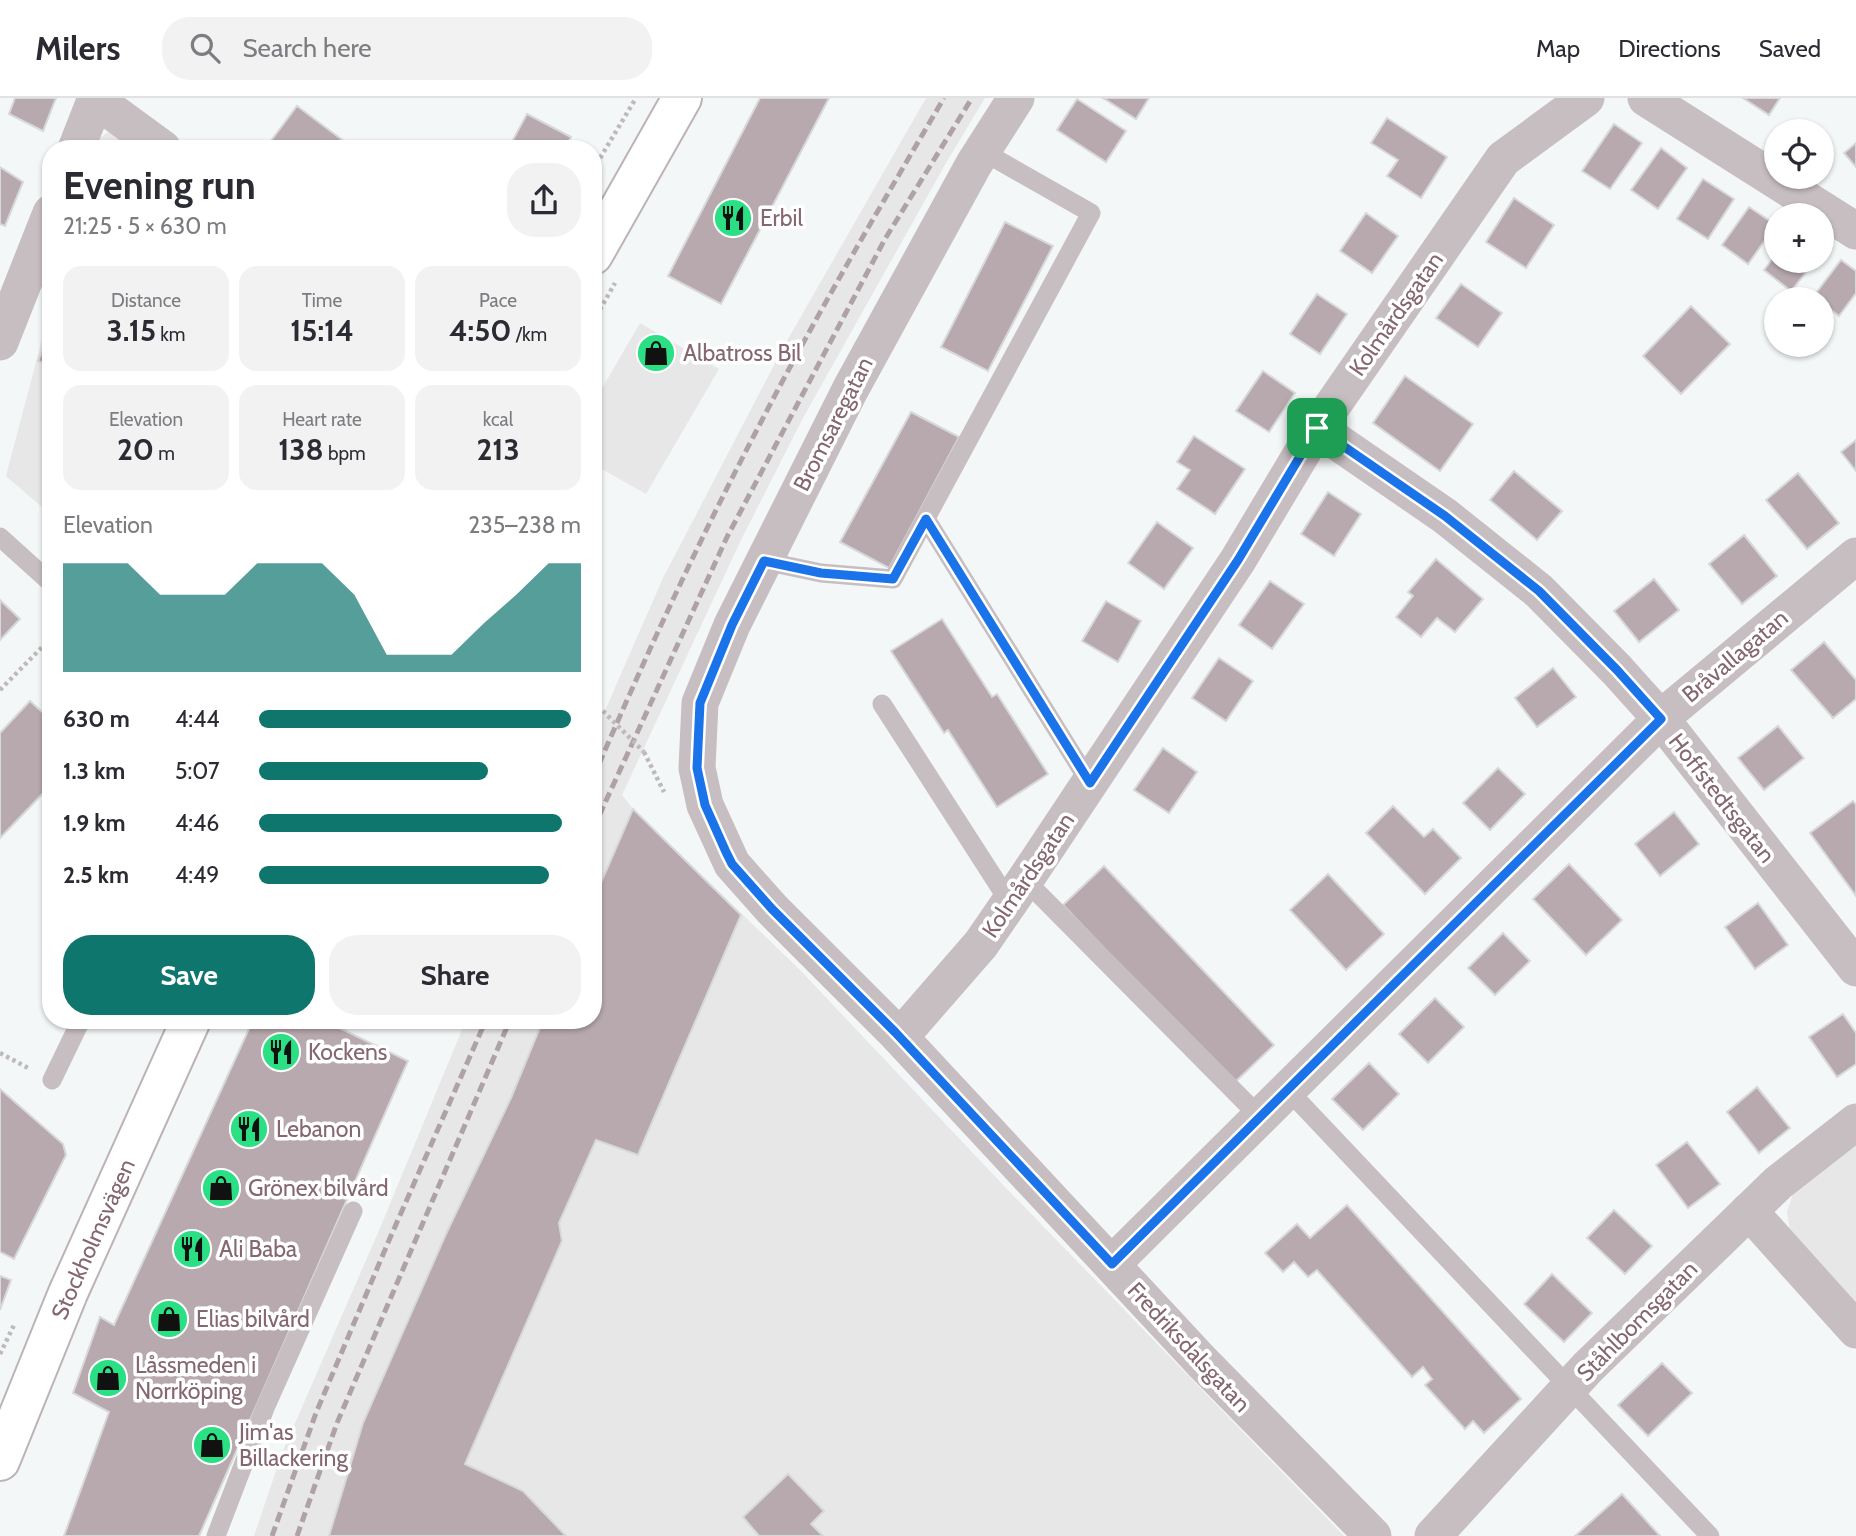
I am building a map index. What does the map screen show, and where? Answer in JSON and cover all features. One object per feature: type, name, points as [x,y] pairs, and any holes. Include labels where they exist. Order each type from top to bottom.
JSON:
[{"type":"main road","points":[[602,239],[682,98]]},
{"type":"main road","name":"Stockholmsvägen","points":[[0,1461],[68,1293],[187,1029]]},
{"type":"street","name":"Bromsaregatan","points":[[697,768],[700,703],[732,625],[850,390],[982,151],[1016,98]]},
{"type":"street","name":"Kolmårdsgatan","points":[[900,1037],[981,944],[1238,560],[1317,428],[1503,159],[1586,98]]},
{"type":"street","points":[[1646,98],[1856,231]]},
{"type":"street","points":[[80,140],[96,99],[151,140]]},
{"type":"street","points":[[0,342],[42,236]]},
{"type":"street","name":"Hoffstedtsgatan","points":[[1317,428],[1445,516],[1539,591],[1661,719],[1856,968]]},
{"type":"street","name":"Bråvallagatan","points":[[1112,1264],[1661,719],[1856,556]]},
{"type":"street","name":"Fredriksdalsgatan","points":[[697,768],[705,805],[732,864],[772,909],[900,1037],[1202,1362],[1373,1536]]},
{"type":"street","name":"Ståhlbomsgatan","points":[[1433,1536],[1571,1386],[1749,1210],[1778,1183],[1856,1122]]},
{"type":"street","points":[[1749,1210],[1856,1329]]},
{"type":"lane","points":[[764,561],[821,573],[893,579],[1091,213],[982,151]]},
{"type":"lane","points":[[926,519],[1090,783]]},
{"type":"lane","points":[[0,537],[42,575]]},
{"type":"lane","points":[[882,704],[1001,889],[1018,889],[1259,1116]]},
{"type":"lane","points":[[52,1080],[77,1029]]},
{"type":"lane","points":[[1287,1089],[1571,1386],[1710,1536]]},
{"type":"lane","points":[[216,1536],[265,1408],[353,1210]]},
{"type":"path","points":[[602,155],[636,98]]},
{"type":"path","points":[[0,690],[42,647]]},
{"type":"path","points":[[602,710],[644,752],[667,797]]},
{"type":"path","points":[[0,1053],[52,1080]]},
{"type":"shaded area","points":[[926,98],[985,98],[803,418],[741,540],[622,795],[633,809],[800,970],[1005,1187],[1344,1536],[254,1536],[282,1453],[380,1228],[462,1029],[602,1029],[602,717],[663,578],[784,346]]},
{"type":"shaded area","points":[[111,130],[127,140],[97,140]]},
{"type":"shaded area","points":[[640,323],[719,369],[646,494],[602,469],[602,388]]},
{"type":"shaded area","points":[[42,339],[42,507],[6,476]]},
{"type":"shaded area","points":[[1856,1142],[1856,1308],[1791,1238],[1787,1212],[1795,1187]]},
{"type":"building","points":[[15,98],[56,98],[43,131],[9,114]]},
{"type":"building","points":[[760,98],[829,98],[721,304],[668,276]]},
{"type":"building","points":[[1103,98],[1149,98],[1136,119]]},
{"type":"building","points":[[1743,98],[1780,98],[1769,115]]},
{"type":"building","points":[[1077,99],[1126,131],[1106,162],[1057,130]]},
{"type":"building","points":[[297,106],[342,140],[272,140]]},
{"type":"building","points":[[527,114],[571,137],[570,140],[513,140]]},
{"type":"building","points":[[1387,118],[1447,157],[1421,198],[1387,176],[1398,160],[1371,143]]},
{"type":"building","points":[[1614,124],[1642,143],[1610,189],[1582,171]]},
{"type":"building","points":[[1856,143],[1856,167],[1844,153]]},
{"type":"building","points":[[1661,148],[1687,168],[1658,209],[1631,190]]},
{"type":"building","points":[[0,167],[23,182],[5,226],[0,224]]},
{"type":"building","points":[[1703,179],[1734,199],[1708,239],[1677,219]]},
{"type":"building","points":[[1514,198],[1554,225],[1526,268],[1486,242]]},
{"type":"building","points":[[1749,207],[1764,217],[1764,242],[1748,264],[1722,245]]},
{"type":"building","points":[[1366,213],[1398,236],[1372,273],[1340,251]]},
{"type":"building","points":[[1005,222],[1053,246],[988,371],[941,347]]},
{"type":"building","points":[[1841,260],[1856,271],[1856,293],[1839,316],[1834,312],[1834,287],[1821,287],[1834,273]]},
{"type":"building","points":[[1768,273],[1805,273],[1794,287],[1786,287]]},
{"type":"building","points":[[1461,284],[1502,313],[1478,347],[1436,318]]},
{"type":"building","points":[[1317,294],[1347,314],[1320,354],[1290,334]]},
{"type":"building","points":[[1691,306],[1730,344],[1681,394],[1643,356]]},
{"type":"building","points":[[1263,371],[1295,393],[1269,432],[1236,411]]},
{"type":"building","points":[[1405,376],[1473,424],[1440,471],[1373,423]]},
{"type":"building","points":[[911,412],[959,437],[889,568],[840,542]]},
{"type":"building","points":[[1194,436],[1245,469],[1215,514],[1177,489],[1190,470],[1177,462]]},
{"type":"building","points":[[1856,440],[1856,471],[1841,452]]},
{"type":"building","points":[[1514,471],[1562,511],[1537,540],[1490,500]]},
{"type":"building","points":[[1798,473],[1839,523],[1807,549],[1766,500]]},
{"type":"building","points":[[1328,492],[1361,514],[1334,556],[1301,534]]},
{"type":"building","points":[[1157,522],[1193,548],[1164,589],[1128,563]]},
{"type":"building","points":[[1744,535],[1777,576],[1742,604],[1709,564]]},
{"type":"building","points":[[1436,559],[1483,599],[1455,632],[1437,618],[1421,637],[1396,617],[1413,596],[1408,592]]},
{"type":"building","points":[[1654,579],[1679,610],[1639,642],[1614,611]]},
{"type":"building","points":[[1270,581],[1304,604],[1272,649],[1239,625]]},
{"type":"building","points":[[0,600],[20,619],[0,640]]},
{"type":"building","points":[[1106,601],[1141,621],[1118,662],[1082,641]]},
{"type":"building","points":[[942,619],[992,697],[997,694],[1048,774],[997,807],[948,730],[944,733],[891,651]]},
{"type":"building","points":[[1824,642],[1856,680],[1856,699],[1833,718],[1791,670]]},
{"type":"building","points":[[1219,658],[1253,681],[1226,721],[1192,698]]},
{"type":"building","points":[[1553,668],[1576,697],[1537,727],[1515,698]]},
{"type":"building","points":[[30,701],[42,712],[42,794],[0,838],[0,733]]},
{"type":"building","points":[[1778,726],[1804,758],[1764,790],[1738,758]]},
{"type":"building","points":[[1163,748],[1197,772],[1169,813],[1134,790]]},
{"type":"building","points":[[1498,768],[1525,794],[1490,830],[1463,803]]},
{"type":"building","points":[[1853,801],[1856,805],[1856,896],[1810,833]]},
{"type":"building","points":[[1393,806],[1424,837],[1433,829],[1461,858],[1425,894],[1366,833]]},
{"type":"building","points":[[633,809],[741,915],[638,1155],[596,1140],[559,1223],[562,1241],[465,1464],[523,1491],[566,1536],[329,1536],[363,1423],[446,1234],[511,1098],[539,1029],[602,1029],[602,880]]},
{"type":"building","points":[[1674,812],[1699,844],[1660,876],[1635,844]]},
{"type":"building","points":[[1569,864],[1622,920],[1586,955],[1533,899]]},
{"type":"building","points":[[1104,866],[1274,1045],[1233,1084],[1063,905]]},
{"type":"building","points":[[1328,874],[1384,934],[1346,970],[1290,910]]},
{"type":"building","points":[[1758,903],[1788,945],[1755,969],[1725,927]]},
{"type":"building","points":[[1503,933],[1530,961],[1495,995],[1468,968]]},
{"type":"building","points":[[1435,998],[1464,1027],[1428,1063],[1399,1034]]},
{"type":"building","points":[[1843,1014],[1856,1033],[1856,1064],[1837,1077],[1809,1037]]},
{"type":"building","points":[[249,1029],[342,1029],[408,1061],[199,1536],[64,1536],[109,1412],[73,1393],[100,1317],[114,1325]]},
{"type":"building","points":[[1369,1063],[1399,1094],[1363,1130],[1332,1099]]},
{"type":"building","points":[[1757,1087],[1790,1128],[1759,1153],[1727,1112]]},
{"type":"building","points":[[0,1089],[63,1144],[66,1155],[14,1259],[0,1252]]},
{"type":"building","points":[[1687,1142],[1720,1184],[1688,1208],[1656,1165]]},
{"type":"building","points":[[1347,1205],[1521,1399],[1484,1433],[1473,1421],[1465,1429],[1425,1385],[1432,1379],[1423,1367],[1412,1377],[1317,1270],[1308,1277],[1294,1262],[1283,1272],[1265,1253],[1297,1224],[1310,1238]]},
{"type":"building","points":[[1614,1210],[1652,1246],[1625,1274],[1587,1238]]},
{"type":"building","points":[[1552,1274],[1592,1313],[1564,1342],[1524,1304]]},
{"type":"building","points":[[0,1276],[11,1280],[0,1310]]},
{"type":"building","points":[[1662,1363],[1692,1393],[1648,1436],[1618,1405]]},
{"type":"building","points":[[788,1474],[824,1511],[811,1524],[823,1536],[759,1536],[743,1517]]},
{"type":"building","points":[[1622,1494],[1660,1536],[1575,1536]]},
{"type":"railway","points":[[602,758],[674,598],[738,466],[827,299],[944,98]]},
{"type":"railway","points":[[602,809],[727,537],[885,239],[972,98]]},
{"type":"railway","points":[[272,1536],[316,1413],[482,1029]]},
{"type":"railway","points":[[297,1536],[337,1423],[506,1029]]},
{"type":"place","name":"Erbil","points":[[733,218]]},
{"type":"place","name":"Albatross Bil","points":[[656,353]]},
{"type":"place","name":"Kockens","points":[[281,1052]]},
{"type":"place","name":"Lebanon","points":[[249,1129]]},
{"type":"place","name":"Grönex bilvård","points":[[221,1188]]},
{"type":"place","name":"Ali Baba","points":[[192,1249]]},
{"type":"place","name":"Elias bilvård","points":[[169,1319]]},
{"type":"place","name":"Låssmeden i Norrköping","points":[[108,1378]]},
{"type":"place","name":"Jim'as Billackering","points":[[212,1445]]},
{"type":"route","points":[[1317,428],[1445,516],[1539,591],[1661,719],[1112,1264],[895,1032],[772,909],[732,864],[705,805],[697,768],[700,703],[732,625],[764,561],[821,573],[893,579],[926,519],[1090,783],[1238,560],[1317,428]]}]
